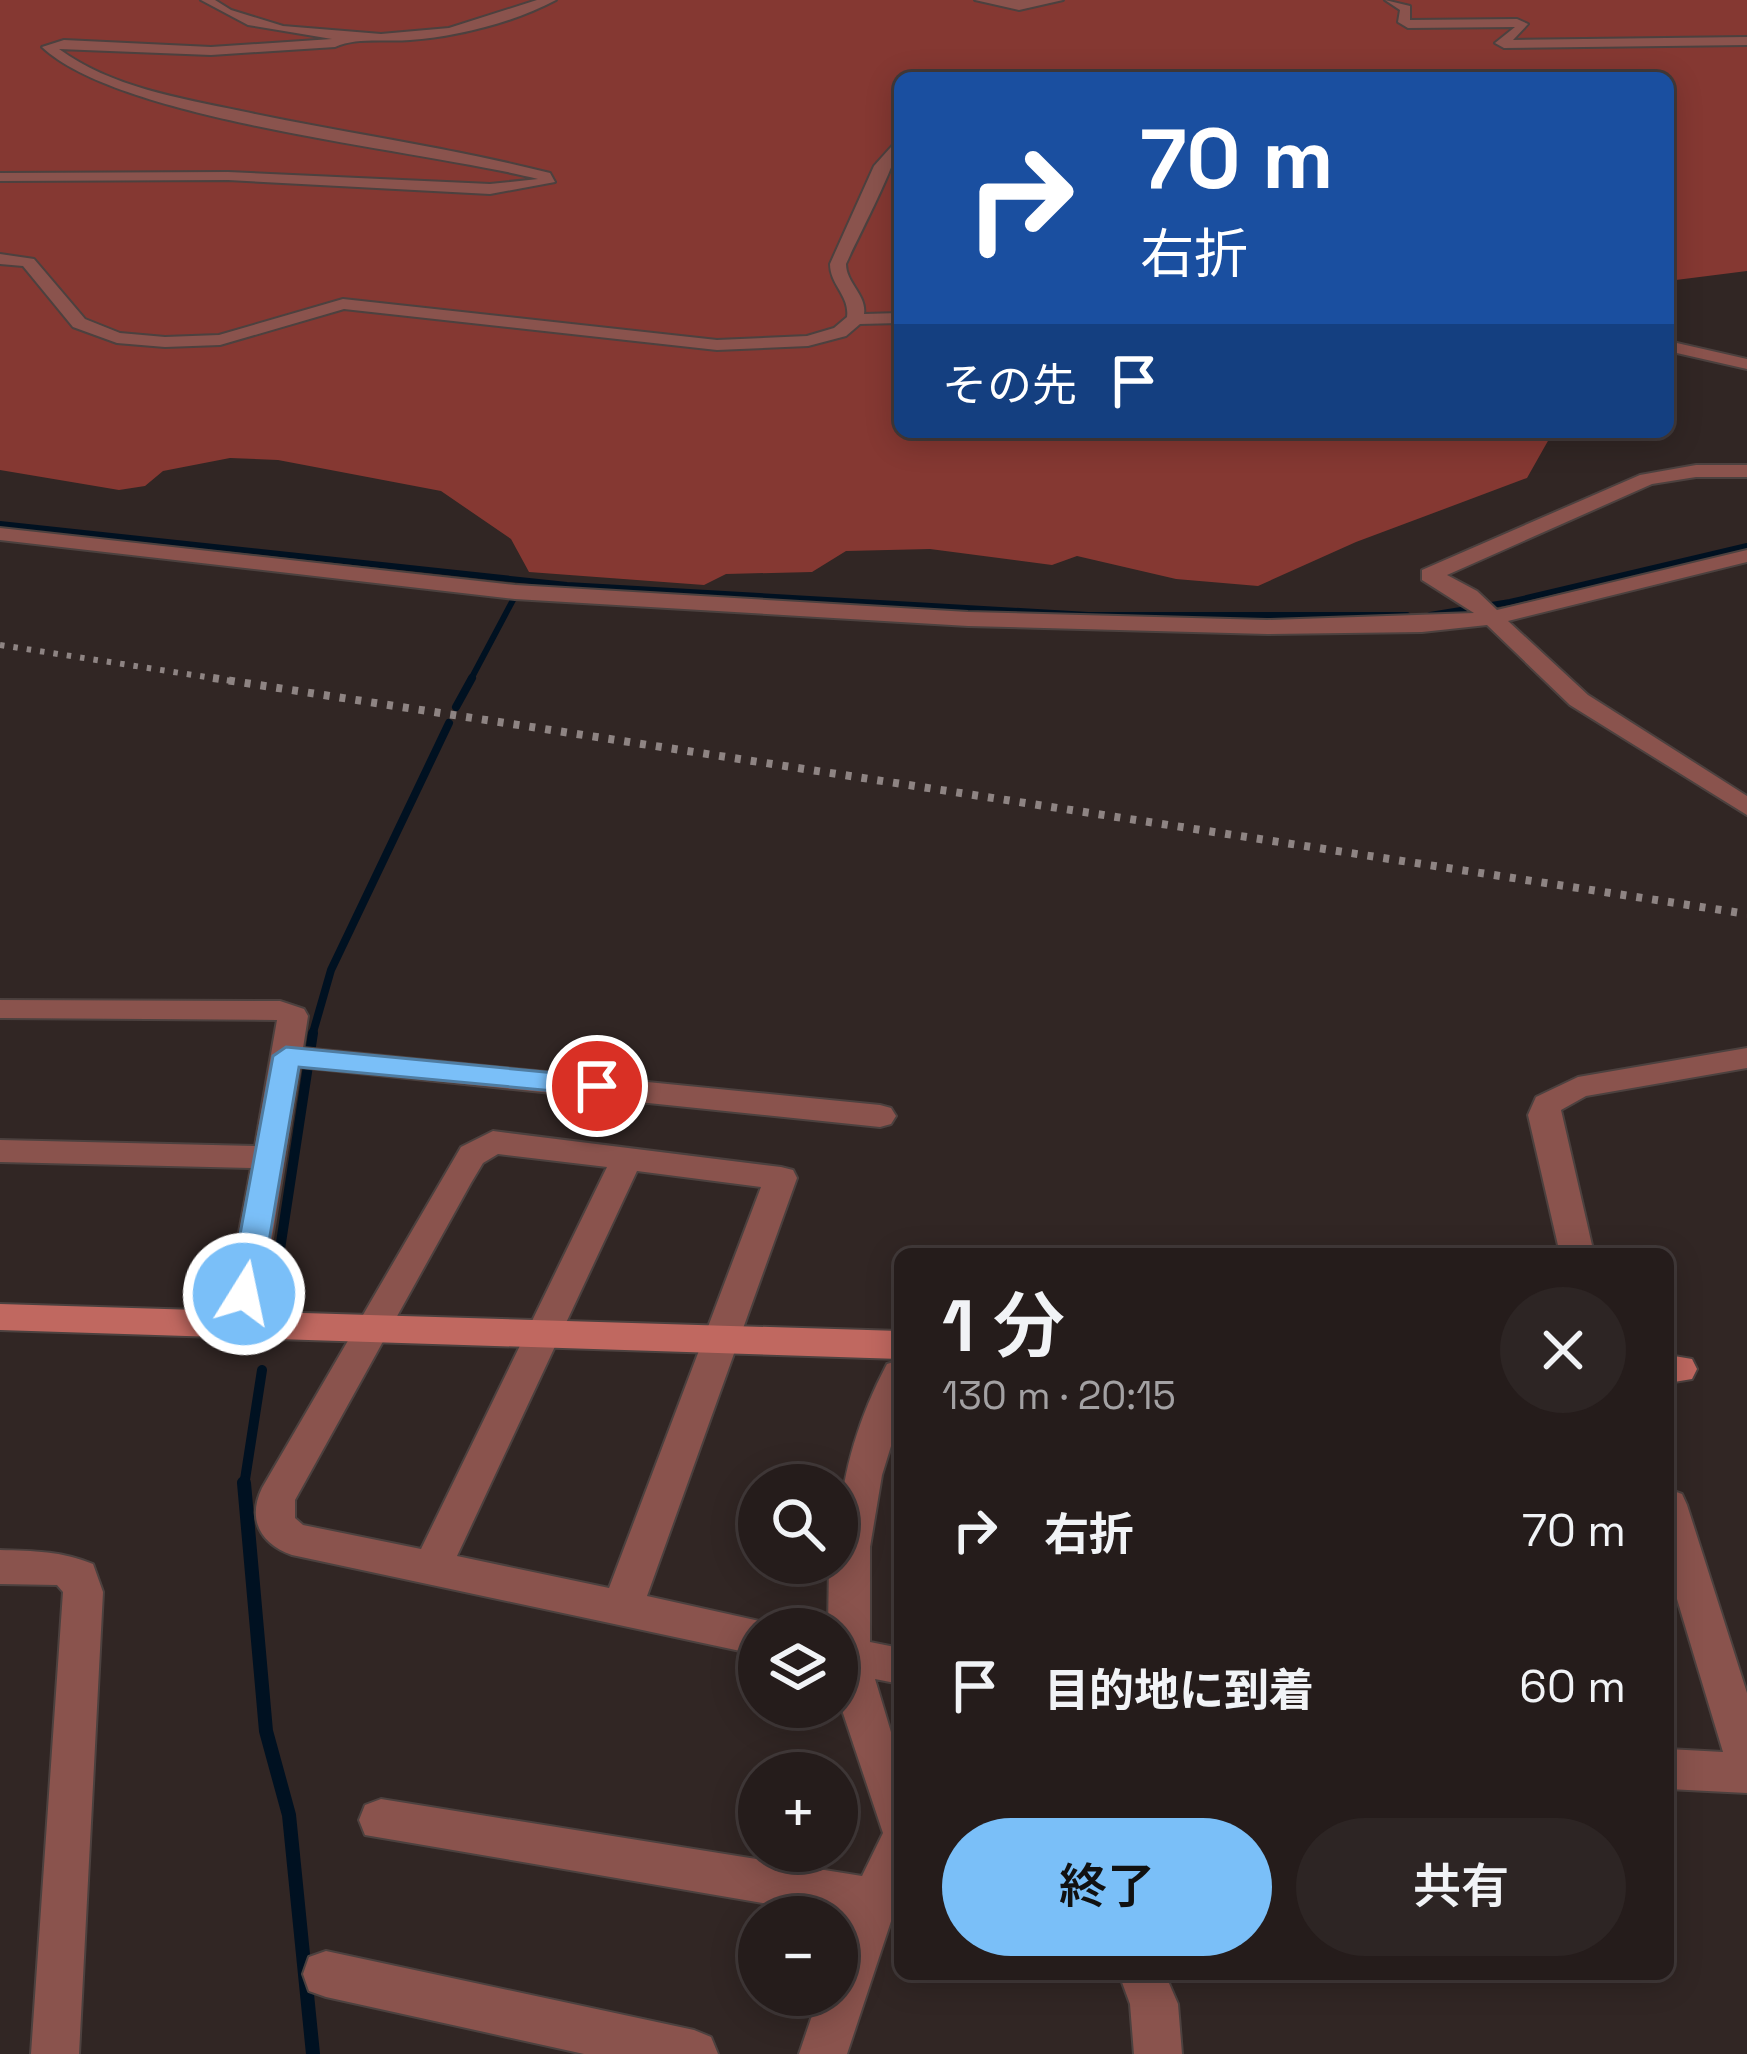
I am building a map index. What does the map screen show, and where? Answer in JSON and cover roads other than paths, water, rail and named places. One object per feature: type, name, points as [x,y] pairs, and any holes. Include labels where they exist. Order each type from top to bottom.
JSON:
[{"type":"street","points":[[207,0],[238,19],[344,37],[432,35],[550,0]]},
{"type":"street","points":[[981,0],[1019,5],[1057,0]]},
{"type":"street","points":[[1391,0],[1406,9],[1404,22],[1408,24],[1517,23],[1524,27],[1505,38],[1504,44],[1747,41]]},
{"type":"street","points":[[0,177],[209,176],[490,189],[547,182],[545,176],[479,159],[156,96],[80,70],[47,47],[256,51],[335,43],[344,37]]},
{"type":"street","points":[[855,319],[857,305],[838,273],[838,263],[880,166],[894,148]]},
{"type":"street","points":[[0,259],[28,262],[80,323],[117,338],[165,342],[220,340],[343,304],[717,345],[808,341],[840,332],[855,319],[894,319]]},
{"type":"street","points":[[1674,347],[1747,364]]},
{"type":"street","points":[[1742,804],[1579,700],[1483,609],[1430,575],[1647,479],[1696,471],[1747,471]]},
{"type":"street","points":[[0,533],[515,592],[968,619],[1268,627],[1422,625],[1747,537]]},
{"type":"street","points":[[1151,609],[1483,609],[1747,556]]},
{"type":"street","points":[[0,1010],[280,1010],[292,1016],[300,1056],[268,1157],[240,1324]]},
{"type":"street","points":[[300,1056],[880,1116]]},
{"type":"street","points":[[1576,1248],[1544,1115],[1547,1104],[1578,1087],[1747,1058]]},
{"type":"street","points":[[622,1608],[781,1178],[494,1142],[472,1154],[276,1499],[275,1525],[292,1539],[622,1608],[738,1632]]},
{"type":"street","points":[[0,1151],[268,1157]]},
{"type":"street","points":[[432,1568],[627,1159]]},
{"type":"street","points":[[0,1317],[894,1345]]},
{"type":"street","points":[[845,1608],[848,1545],[894,1390]]},
{"type":"street","points":[[1674,1524],[1747,1761]]},
{"type":"street","points":[[0,1567],[60,1568],[79,1576],[83,1592],[55,2054]]},
{"type":"street","points":[[858,1657],[894,1665]]},
{"type":"street","points":[[858,1698],[894,1804]]},
{"type":"street","points":[[1674,1769],[1747,1773]]},
{"type":"street","points":[[381,1820],[874,1900]]},
{"type":"street","points":[[824,2054],[874,1900],[894,1858]]},
{"type":"street","points":[[326,1974],[694,2054]]},
{"type":"street","points":[[1144,1980],[1154,2005],[1158,2054]]},
{"type":"waterway","points":[[0,524],[567,585],[1088,615],[1407,615]]},
{"type":"waterway","points":[[1430,615],[1510,602],[1747,546]]},
{"type":"waterway","points":[[470,681],[514,598]]},
{"type":"waterway","points":[[456,707],[472,678]]},
{"type":"waterway","points":[[312,1036],[331,970],[449,723]]},
{"type":"waterway","points":[[275,1282],[313,1033]]},
{"type":"waterway","points":[[244,1485],[262,1370]]},
{"type":"waterway","points":[[244,1485],[266,1731],[289,1815],[313,2054]]},
{"type":"railway","points":[[0,645],[232,681]]},
{"type":"railway","points":[[213,678],[1747,914]]}]
